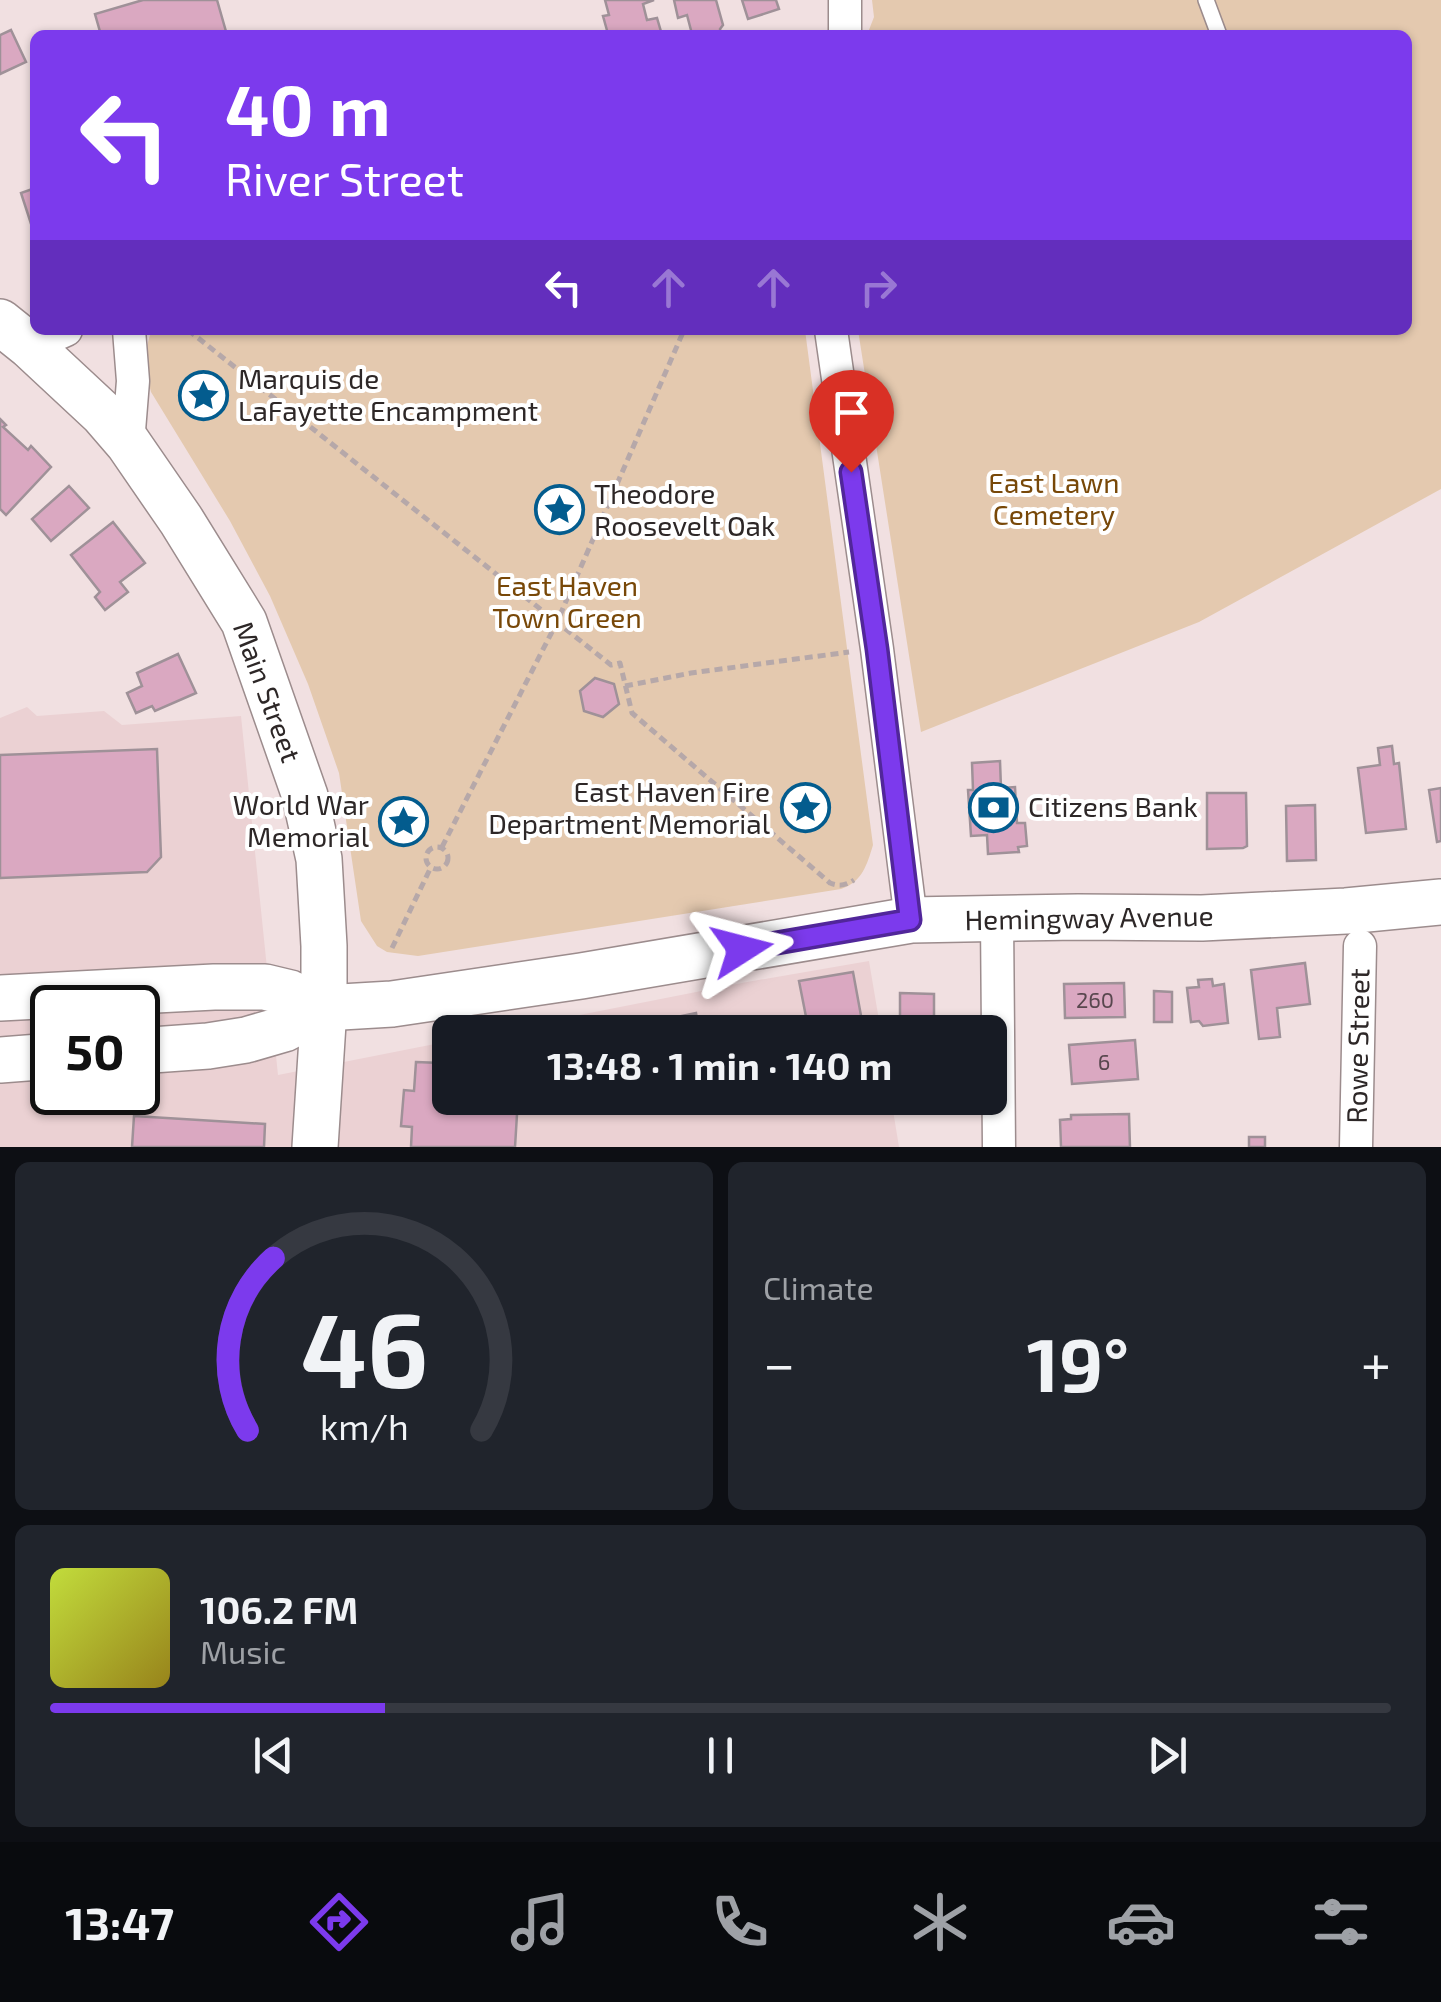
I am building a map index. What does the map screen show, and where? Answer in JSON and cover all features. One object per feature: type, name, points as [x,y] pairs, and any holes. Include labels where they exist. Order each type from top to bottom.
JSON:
[{"type":"main road","name":"Main Street","points":[[34,335],[128,443],[244,622],[306,796],[318,859],[324,946],[315,1147]]},
{"type":"main road","name":"Hemingway Avenue","points":[[160,1049],[246,1040],[284,1029],[324,1008],[392,1004],[910,920],[1202,918],[1441,902]]},
{"type":"main road","name":"Hemingway Avenue","points":[[0,998],[266,987],[324,1008]]},
{"type":"main road","points":[[0,1060],[30,1058]]},
{"type":"street","points":[[845,0],[845,30]]},
{"type":"street","points":[[128,443],[132,381],[129,335]]},
{"type":"street","points":[[832,335],[877,649],[910,920]]},
{"type":"street","points":[[997,918],[999,1147]]},
{"type":"street","name":"Rowe Street","points":[[1356,1147],[1360,946]]},
{"type":"lane","points":[[1206,0],[1217,30]]},
{"type":"path","points":[[194,335],[610,665],[620,664],[632,713],[830,883],[838,886],[854,880]]},
{"type":"path","points":[[442,847],[557,622],[682,335]]},
{"type":"path","points":[[625,686],[691,673],[877,649]]},
{"type":"path","points":[[434,846],[442,847],[448,852],[448,863],[439,869],[432,868],[426,854],[434,846]]},
{"type":"path","points":[[392,948],[432,868]]},
{"type":"shaded area","points":[[27,707],[37,716],[104,711],[122,725],[241,716],[278,1075],[432,1045],[432,1115],[894,1115],[899,1147],[0,1147],[0,718]]},
{"type":"shaded area","points":[[869,961],[878,1015],[579,1015]]},
{"type":"green space","name":"East Lawn Cemetery","points":[[872,0],[1441,0],[1441,489],[1199,622],[921,732],[859,335],[1412,335],[1412,30],[869,30],[874,17]]},
{"type":"green space","name":"East Haven Town Green","points":[[150,335],[806,335],[873,845],[859,877],[841,889],[418,956],[387,952],[377,946],[361,921],[339,773],[308,684],[270,596],[230,521],[151,392],[147,346]]},
{"type":"building","points":[[143,0],[217,0],[226,30],[100,30],[95,14]]},
{"type":"building","points":[[605,0],[654,0],[643,4],[647,20],[657,18],[661,30],[607,30],[603,16],[609,15]]},
{"type":"building","points":[[674,0],[716,0],[723,25],[720,30],[691,30],[687,15],[678,18]]},
{"type":"building","points":[[742,0],[776,0],[779,9],[748,19]]},
{"type":"building","points":[[11,30],[26,62],[0,74],[0,35]]},
{"type":"building","points":[[30,190],[30,221],[21,193]]},
{"type":"building","points":[[0,419],[6,425],[3,427],[28,450],[31,446],[51,467],[6,515],[0,509]]},
{"type":"building","points":[[69,486],[89,508],[51,541],[32,519]]},
{"type":"building","points":[[113,522],[145,563],[120,582],[128,592],[105,610],[95,597],[100,592],[71,555]]},
{"type":"building","points":[[178,654],[196,693],[155,711],[152,706],[136,713],[127,693],[142,686],[137,673]]},
{"type":"building","points":[[595,678],[614,684],[619,704],[603,717],[584,711],[580,691]]},
{"type":"building","points":[[1392,746],[1394,764],[1399,763],[1406,829],[1366,833],[1358,768],[1380,765],[1378,748]]},
{"type":"building","points":[[157,749],[161,857],[147,872],[0,878],[0,755]]},
{"type":"building","name":"Citizens Bank","points":[[1000,761],[1001,788],[1015,787],[1017,823],[1025,823],[1027,846],[1018,847],[1019,852],[988,854],[987,835],[971,836],[968,790],[973,790],[972,763]]},
{"type":"building","points":[[1441,788],[1441,841],[1437,842],[1429,790]]},
{"type":"building","points":[[1207,793],[1246,793],[1247,846],[1207,849]]},
{"type":"building","points":[[1315,805],[1316,860],[1287,861],[1286,806]]},
{"type":"building","points":[[1305,963],[1310,1004],[1277,1008],[1280,1037],[1259,1039],[1251,970]]},
{"type":"building","points":[[853,972],[861,1015],[806,1015],[799,981]]},
{"type":"building","points":[[1212,979],[1213,986],[1224,984],[1228,1023],[1203,1026],[1199,1021],[1191,1022],[1187,988],[1199,987],[1198,980]]},
{"type":"building","points":[[1124,983],[1125,1017],[1065,1018],[1064,984]]},
{"type":"building","points":[[1154,991],[1172,992],[1172,1022],[1154,1022]]},
{"type":"building","points":[[900,993],[934,994],[934,1015],[900,1015]]},
{"type":"building","points":[[1135,1040],[1138,1079],[1072,1084],[1069,1045]]},
{"type":"building","points":[[416,1062],[432,1063],[432,1115],[517,1115],[515,1147],[411,1147],[412,1127],[401,1126],[404,1090],[414,1091]]},
{"type":"building","points":[[1129,1114],[1130,1147],[1061,1147],[1060,1120],[1071,1119],[1071,1115]]},
{"type":"building","points":[[134,1116],[265,1124],[264,1147],[132,1147]]},
{"type":"building","points":[[1249,1137],[1265,1137],[1265,1147],[1249,1147]]},
{"type":"place","name":"Marquis de LaFayette Encampment","points":[[203,395]]},
{"type":"place","name":"Theodore Roosevelt Oak","points":[[559,510]]},
{"type":"place","name":"Citizens Bank","points":[[993,807]]},
{"type":"place","name":"East Haven Fire Department Memorial","points":[[805,808]]},
{"type":"place","name":"World War Memorial","points":[[404,821]]},
{"type":"route","points":[[742,949],[910,920],[851,472]]}]
